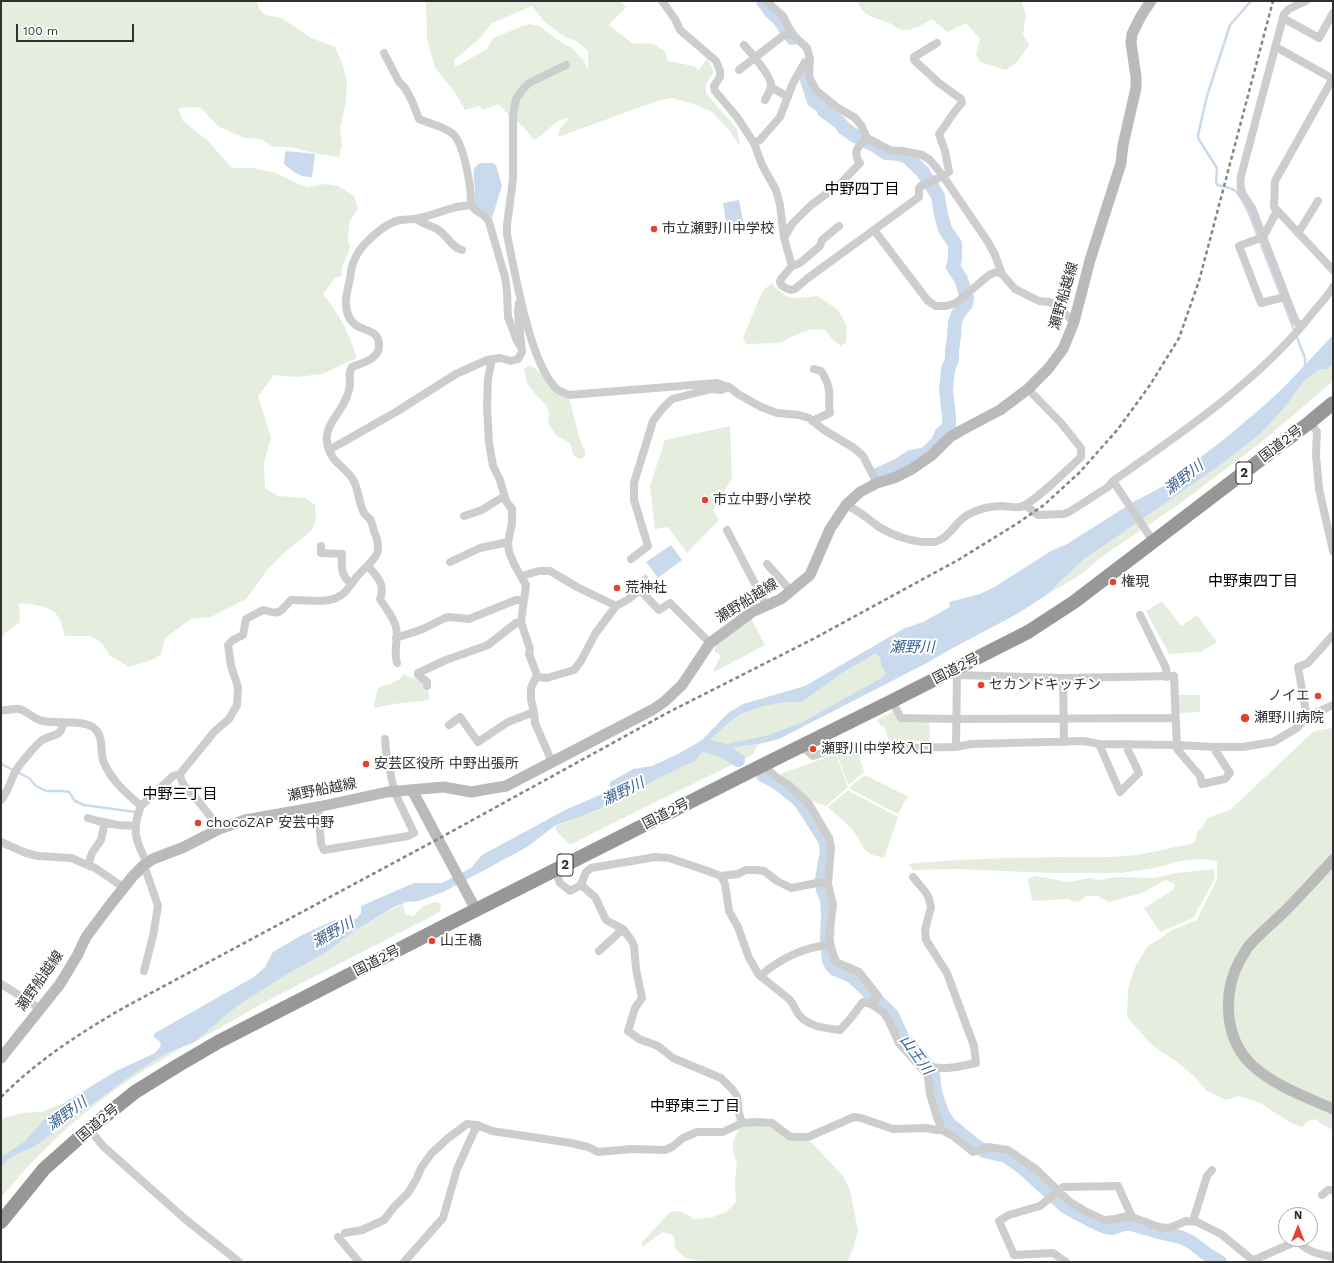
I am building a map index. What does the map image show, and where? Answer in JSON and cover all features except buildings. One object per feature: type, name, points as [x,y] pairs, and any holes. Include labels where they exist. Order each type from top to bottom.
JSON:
[{"type":"highway","name":"国道2号","points":[[1,1222],[44,1169],[89,1129],[136,1092],[191,1058],[218,1042],[555,870],[892,701],[955,672],[1039,625],[1074,602],[1149,536],[1310,422],[1333,403]]},
{"type":"main road","name":"瀬野船越線","points":[[1,1058],[60,984],[77,956],[86,937],[124,887],[145,864],[184,847],[219,829],[244,820],[318,807],[394,791],[444,787],[471,792],[506,786],[652,710],[664,702],[686,680],[710,643],[752,612],[779,600],[810,575],[830,529],[846,505],[860,492],[877,483],[894,478],[923,462],[950,437],[1000,410],[1028,388],[1048,369],[1063,348],[1074,322],[1090,260],[1121,163],[1123,145],[1136,88],[1136,77],[1131,43],[1132,34],[1151,1]]},
{"type":"main road","points":[[412,790],[476,910]]},
{"type":"main road","points":[[1333,860],[1287,909],[1247,948],[1234,971],[1229,990],[1228,1004],[1229,1022],[1234,1037],[1240,1051],[1253,1066],[1277,1083],[1333,1109]]},
{"type":"street","points":[[662,1],[675,19],[680,30],[716,61],[720,71],[720,77],[714,86],[715,91],[737,117],[754,143],[762,165],[776,190],[780,206],[784,238],[792,266]]},
{"type":"street","points":[[766,1],[783,16],[792,34],[809,51],[809,76],[814,87],[838,108],[854,117],[861,125],[866,138],[892,151],[903,151],[922,155],[930,160],[943,176],[988,242],[995,255],[1002,274],[1015,289],[1039,300],[1054,304],[1074,322]]},
{"type":"street","points":[[1298,331],[1295,320],[1281,298],[1259,238],[1252,208],[1242,193],[1240,186],[1241,176],[1284,14],[1289,9],[1306,1]]},
{"type":"street","points":[[1284,18],[1319,38],[1333,13]]},
{"type":"street","points":[[739,70],[784,35],[792,34]]},
{"type":"street","points":[[839,226],[822,240],[820,246],[800,263],[792,266],[781,279],[780,282],[782,286],[790,290],[795,289],[919,197],[919,188],[949,172],[945,151],[939,134],[962,103],[961,99],[939,83],[914,60],[914,57],[937,43]]},
{"type":"street","points":[[744,45],[755,57],[770,81],[771,87],[765,100]]},
{"type":"street","points":[[1276,47],[1333,79],[1275,181],[1274,207],[1333,270]]},
{"type":"street","points":[[384,53],[399,82],[405,88],[412,101],[419,119],[448,131],[457,139],[470,187],[472,205],[476,211],[487,218],[489,222],[505,277],[508,317],[517,341],[521,347]]},
{"type":"street","points":[[754,143],[760,140],[780,117],[793,83],[805,62],[810,62]]},
{"type":"street","points":[[566,65],[529,83],[518,94],[514,105],[513,180],[507,225],[508,235],[520,296],[532,344],[543,370],[558,390],[569,395],[708,383],[717,383],[729,387],[761,407],[777,413],[799,414],[809,418],[824,430],[854,448],[863,456],[877,483]]},
{"type":"street","points":[[771,87],[788,97]]},
{"type":"street","points":[[784,238],[792,224],[810,206],[841,183],[860,163],[856,157],[856,151],[866,138]]},
{"type":"street","points":[[1298,233],[1318,201]]},
{"type":"street","points":[[144,971],[153,936],[158,906],[135,838],[137,818],[141,806],[173,776],[180,774],[214,732],[229,719],[238,705],[238,687],[231,666],[228,646],[233,640],[243,635],[246,619],[263,610],[276,613],[279,612],[291,600],[326,601],[335,598],[344,592],[376,556],[379,542],[371,521],[364,513],[354,480],[333,458],[326,441],[329,426],[347,397],[350,386],[350,370],[352,367],[375,356],[378,353],[378,336],[373,332],[358,328],[350,320],[346,310],[346,297],[353,261],[360,249],[390,223],[400,220],[416,219],[453,208],[472,205]]},
{"type":"street","points":[[1277,211],[1259,238],[1240,246],[1261,303],[1281,298]]},
{"type":"street","points":[[416,219],[437,229],[454,247],[462,250]]},
{"type":"street","points":[[874,230],[928,301],[936,306],[946,306],[956,303],[989,274],[996,272],[1002,274]]},
{"type":"street","points":[[1025,505],[1038,515],[1064,514],[1108,487],[1113,481],[1172,440],[1234,392],[1298,331],[1333,286]]},
{"type":"street","points":[[329,450],[396,412],[456,374],[487,360],[500,358],[511,361],[521,356],[522,352],[518,313],[520,296]]},
{"type":"street","points":[[492,359],[488,379],[487,408],[489,443],[493,466],[500,480],[504,496],[512,510],[512,522],[508,542],[509,552],[526,585],[521,622],[530,649],[529,654],[537,675],[531,688],[530,696],[535,723],[552,762]]},
{"type":"street","points":[[812,421],[830,414],[828,404],[829,391],[826,380],[821,371],[814,369]]},
{"type":"street","points":[[631,559],[648,546],[634,500],[634,483],[653,421],[672,399],[711,389],[721,390],[729,387]]},
{"type":"street","points":[[846,505],[858,510],[879,526],[897,536],[931,542],[939,541],[947,536],[963,517],[978,510],[996,506],[1020,507],[1025,505],[1050,486],[1081,457],[1081,448],[1061,423],[1028,388]]},
{"type":"street","points":[[1310,422],[1316,432],[1316,455],[1320,489],[1333,551]]},
{"type":"street","points":[[1113,481],[1149,536]]},
{"type":"street","points":[[464,516],[482,510],[504,496]]},
{"type":"street","points":[[726,530],[766,605]]},
{"type":"street","points":[[450,562],[480,548],[508,542]]},
{"type":"street","points":[[321,546],[321,553],[342,554],[341,568],[343,576],[351,584]]},
{"type":"street","points":[[767,564],[791,591]]},
{"type":"street","points":[[368,566],[382,585],[382,594],[380,599],[391,615],[396,628],[395,643],[397,663]]},
{"type":"street","points":[[522,576],[539,571],[550,571],[576,587],[616,606]]},
{"type":"street","points":[[536,677],[547,678],[574,670],[581,661],[595,634],[616,606],[640,590],[659,610],[670,603],[710,643]]},
{"type":"street","points":[[396,638],[423,629],[445,618],[469,619],[516,600],[524,600]]},
{"type":"street","points":[[1140,615],[1166,668],[1167,677]]},
{"type":"street","points":[[427,686],[427,682],[418,675],[418,673],[446,660],[488,645],[516,623],[521,622]]},
{"type":"street","points":[[1307,717],[1298,667],[1308,663],[1333,635]]},
{"type":"street","points":[[956,747],[955,672],[1063,678],[1174,676],[1177,749],[1200,776],[1202,784],[1225,779],[1230,773],[1215,750],[1216,747]]},
{"type":"street","points":[[1063,678],[1064,742]]},
{"type":"street","points":[[892,701],[901,718],[1175,718]]},
{"type":"street","points":[[802,746],[813,756],[835,749],[956,747],[971,744],[1084,741],[1099,744],[1242,747],[1273,742],[1297,728],[1307,717],[1333,705]]},
{"type":"street","points":[[1,710],[19,709],[43,721],[82,724],[95,729],[100,738],[101,756],[103,762],[111,777],[141,806]]},
{"type":"street","points":[[449,725],[460,718],[478,742],[508,722],[534,712]]},
{"type":"street","points":[[1,800],[5,795],[16,770],[40,741],[58,734],[62,730],[63,723]]},
{"type":"street","points":[[318,807],[321,844],[324,850],[408,836],[414,833],[394,791],[385,738]]},
{"type":"street","points":[[1099,744],[1120,792],[1139,774],[1128,750],[1128,744]]},
{"type":"street","points":[[763,765],[775,776],[790,786],[809,804],[829,838],[831,852],[825,882],[832,905],[828,945],[836,962],[859,972],[878,997],[871,1004]]},
{"type":"street","points":[[180,774],[180,780],[187,790],[193,795],[219,829]]},
{"type":"street","points":[[88,818],[136,826]]},
{"type":"street","points":[[88,865],[92,854],[101,840],[105,822]]},
{"type":"street","points":[[1,842],[26,854],[71,858],[95,868],[124,887]]},
{"type":"street","points":[[555,870],[560,883],[570,891],[581,885],[586,872],[591,868],[655,857],[669,858],[702,868],[721,876],[738,874],[746,870],[764,871],[777,881],[791,888],[825,882]]},
{"type":"street","points":[[721,876],[725,884],[729,911],[738,927],[749,958],[760,976],[789,999],[804,1020],[826,1029],[840,1030],[862,1002],[871,1004],[884,1013],[899,1043],[928,1070],[930,1094],[942,1130]]},
{"type":"street","points":[[913,877],[927,894],[929,899],[931,907],[925,930],[926,940],[947,973],[974,1046],[976,1063],[958,1067],[944,1067],[928,1070]]},
{"type":"street","points":[[581,885],[595,897],[606,920],[623,929],[629,936],[634,946],[636,969],[642,998],[635,1008],[628,1031],[639,1039],[658,1046],[673,1058],[721,1078],[737,1096],[742,1123]]},
{"type":"street","points":[[599,951],[623,929]]},
{"type":"street","points":[[760,976],[773,964],[794,953],[807,948],[828,945]]},
{"type":"street","points":[[1,984],[40,1010]]},
{"type":"street","points":[[359,1262],[342,1235],[362,1230],[384,1220],[408,1193],[421,1168],[431,1154],[446,1139],[467,1124],[477,1125],[492,1131],[571,1143],[588,1147],[598,1152],[632,1149],[666,1150],[683,1138],[697,1132],[723,1132],[742,1123],[765,1121],[772,1123],[793,1138],[808,1137],[854,1117],[893,1129],[926,1128],[942,1130],[953,1136],[973,1152],[988,1147],[1008,1150],[1036,1169],[1056,1192],[1074,1205],[1099,1218],[1110,1220],[1127,1216],[1159,1227],[1167,1228],[1186,1221],[1197,1222],[1210,1230],[1221,1234],[1254,1261],[1297,1241],[1311,1252],[1333,1257]]},
{"type":"street","points":[[404,1262],[443,1218],[457,1169],[477,1125]]},
{"type":"street","points":[[89,1129],[104,1147],[179,1214],[239,1262]]},
{"type":"street","points":[[1193,1221],[1207,1176],[1212,1170]]},
{"type":"street","points":[[1066,1262],[1053,1253],[1014,1255],[999,1221],[1008,1215],[1040,1206],[1063,1187],[1118,1186],[1132,1217]]},
{"type":"street","points":[[1322,1195],[1328,1190],[1333,1190]]},
{"type":"green space","points":[[1,1],[257,1],[259,9],[265,15],[282,18],[311,38],[335,47],[343,65],[347,84],[346,102],[340,128],[342,145],[339,157],[317,154],[292,147],[274,147],[260,139],[245,138],[219,127],[200,107],[178,108],[183,121],[207,140],[232,168],[252,168],[276,173],[308,187],[325,184],[338,186],[354,196],[358,208],[349,223],[348,239],[350,248],[341,270],[343,275],[335,278],[323,294],[343,324],[357,358],[322,374],[297,377],[274,375],[258,396],[271,438],[264,463],[265,488],[278,496],[306,498],[315,505],[316,519],[312,530],[284,553],[269,568],[246,599],[211,617],[191,619],[165,638],[161,655],[129,667],[109,655],[102,643],[90,636],[65,636],[61,622],[56,614],[47,608],[36,605],[19,603],[20,622],[5,633],[1,640]]},
{"type":"green space","points":[[426,1],[621,1],[626,7],[609,25],[632,43],[653,44],[665,51],[668,61],[693,66],[699,70],[707,59],[714,72],[706,84],[706,93],[737,129],[740,146],[729,130],[712,112],[691,103],[672,98],[657,101],[558,137],[560,128],[569,118],[564,119],[559,121],[534,140],[523,126],[511,118],[499,104],[483,110],[479,106],[465,110],[454,91],[435,68],[427,39]],"holes":[[[532,6],[544,21],[566,38],[575,40],[588,51],[588,70],[584,61],[571,47],[564,44],[539,26],[528,24],[493,38],[486,50],[455,67],[454,60],[479,39],[492,23]]]},
{"type":"green space","points":[[857,1],[1021,1],[1026,15],[1023,34],[1029,45],[1017,62],[1006,70],[980,62],[976,54],[980,39],[966,23],[947,32],[932,19],[915,28],[903,30],[874,18],[866,13]]},
{"type":"green space","points":[[771,283],[783,294],[792,298],[818,296],[838,310],[847,326],[846,342],[841,346],[832,339],[825,330],[811,329],[780,343],[746,344],[743,338],[762,292]]},
{"type":"green space","points":[[1333,364],[1333,381],[1264,440],[1182,502],[1103,556],[1080,575],[1045,596],[1083,560],[1219,466],[1260,434],[1286,406],[1303,382],[1318,370],[1327,369]]},
{"type":"green space","points":[[529,365],[539,371],[548,385],[557,394],[569,397],[579,437],[585,451],[585,457],[579,459],[574,456],[570,443],[556,435],[548,423],[549,413],[547,406],[527,383],[524,369]]},
{"type":"green space","points":[[730,426],[732,478],[713,510],[719,520],[687,553],[668,527],[655,529],[650,486],[665,440]]},
{"type":"green space","points":[[1162,601],[1181,626],[1197,615],[1217,642],[1201,652],[1169,654],[1146,611]]},
{"type":"green space","points":[[751,618],[765,645],[714,672],[713,670],[721,656],[714,651],[716,645]]},
{"type":"green space","points":[[875,654],[880,657],[881,665],[885,672],[883,677],[802,722],[769,735],[730,743],[712,745],[706,744],[727,724],[741,714],[764,706],[787,702],[802,702],[842,673]]},
{"type":"green space","points":[[403,674],[424,684],[428,691],[429,700],[375,708],[374,705],[378,688],[396,681]]},
{"type":"green space","points":[[1176,695],[1200,695],[1200,712],[1177,713]]},
{"type":"green space","points":[[894,711],[900,720],[929,722],[930,741],[889,741],[884,726],[882,727],[877,720]]},
{"type":"green space","points":[[1333,728],[1333,1130],[1315,1119],[1308,1121],[1302,1127],[1291,1123],[1260,1103],[1239,1096],[1226,1100],[1207,1091],[1194,1076],[1152,1045],[1127,1017],[1128,990],[1135,967],[1147,947],[1172,930],[1197,920],[1217,879],[1217,861],[1202,859],[1180,861],[1155,868],[1120,873],[1051,873],[956,869],[913,870],[908,864],[982,859],[1127,856],[1144,854],[1195,843],[1197,832],[1203,826],[1207,818],[1230,810],[1314,731]]},
{"type":"green space","points":[[759,744],[752,755],[570,845],[556,831],[556,825],[608,806],[658,778],[693,761],[702,752],[710,750],[720,752],[740,746]]},
{"type":"green space","points":[[844,751],[858,752],[864,772],[850,784],[848,784],[837,754]]},
{"type":"green space","points":[[836,754],[848,787],[826,806],[810,800],[780,774]]},
{"type":"green space","points":[[865,775],[909,797],[904,802],[898,814],[850,789],[850,787]]},
{"type":"green space","points":[[847,791],[898,817],[884,858],[875,856],[866,850],[851,828],[828,807]]},
{"type":"green space","points":[[1214,869],[1215,879],[1193,918],[1160,932],[1144,908],[1173,890],[1175,885],[1166,880],[1142,893],[1109,902],[1098,896],[1086,896],[1080,901],[1074,902],[1068,899],[1032,901],[1028,879],[1035,876],[1069,882],[1090,878],[1098,880],[1118,877],[1155,878],[1177,873]]},
{"type":"green space","points":[[435,902],[441,904],[440,912],[263,1003],[195,1042],[236,1007],[284,976],[322,955],[356,930],[403,903],[405,914],[413,916],[423,906]]},
{"type":"green space","points":[[182,1049],[156,1063],[107,1095],[62,1133],[40,1154],[1,1198],[1,1168],[7,1160],[34,1147],[135,1073],[163,1055]]},
{"type":"green space","points":[[64,1103],[44,1119],[25,1141],[1,1157],[1,1119],[21,1113],[41,1112]]},
{"type":"green space","points":[[754,1122],[765,1123],[797,1139],[811,1142],[843,1176],[850,1190],[858,1231],[848,1260],[849,1262],[699,1262],[697,1260],[685,1258],[675,1248],[674,1236],[663,1232],[642,1247],[642,1242],[670,1212],[680,1211],[695,1219],[713,1217],[726,1212],[736,1202],[735,1182],[737,1164],[733,1152],[733,1142],[739,1129]]},
{"type":"water","points":[[285,152],[315,154],[312,177],[300,175],[284,164]]},
{"type":"water","points":[[482,163],[493,163],[496,165],[502,186],[492,218],[474,204],[474,170]]},
{"type":"water","points":[[739,200],[745,230],[728,233],[723,203]]},
{"type":"water","name":"瀬野川","points":[[1333,335],[1333,364],[1327,369],[1318,370],[1303,382],[1286,406],[1260,434],[1219,466],[1083,560],[1045,596],[1017,614],[925,664],[779,739],[759,744],[740,746],[720,752],[710,750],[702,752],[696,760],[659,778],[614,803],[556,825],[527,847],[443,892],[419,901],[406,902],[396,906],[356,930],[322,955],[284,976],[236,1007],[195,1042],[163,1055],[135,1073],[34,1147],[11,1157],[1,1168],[1,1157],[25,1141],[44,1119],[64,1103],[116,1071],[155,1053],[161,1046],[160,1042],[153,1036],[155,1033],[254,977],[265,967],[273,952],[302,935],[335,920],[342,925],[357,918],[361,913],[361,906],[414,883],[442,883],[471,868],[482,855],[567,809],[607,792],[610,788],[610,782],[633,769],[652,766],[678,754],[702,740],[728,713],[743,704],[805,686],[905,628],[923,622],[950,607],[949,602],[980,594],[996,586],[1051,551],[1067,544],[1135,501],[1162,487],[1228,436],[1287,384]],"holes":[[[875,654],[880,657],[881,665],[885,672],[883,677],[802,722],[769,735],[730,743],[712,745],[706,744],[727,724],[741,714],[764,706],[787,702],[802,702],[842,673]]]},
{"type":"water","points":[[671,545],[682,560],[658,578],[646,562]]},
{"type":"water","points":[[646,574],[657,589],[649,595],[638,583],[638,580]]},
{"type":"waterway","points":[[763,1],[771,12],[779,19],[792,38]]},
{"type":"waterway","points":[[1251,1],[1230,25],[1207,96],[1198,138],[1217,168],[1217,185],[1230,188],[1237,192],[1248,211],[1305,358],[1305,368]]},
{"type":"waterway","points":[[806,71],[805,74],[814,101],[823,107],[824,111],[855,136],[874,145],[886,153],[900,154],[907,157],[923,172],[938,196],[945,229],[955,244],[955,259],[953,267],[961,279],[967,298],[966,304],[958,314],[955,322],[952,359],[948,370],[946,390],[949,427],[942,433],[937,443],[925,454],[911,457],[897,466],[877,475]]},
{"type":"waterway","name":"山王川","points":[[707,746],[722,750],[738,760]]},
{"type":"waterway","points":[[1,763],[29,778],[36,786],[46,791],[69,792],[75,801],[84,805],[135,812]]},
{"type":"waterway","name":"山王川","points":[[763,775],[778,783],[800,801],[825,840],[827,851],[822,879],[823,890],[827,900],[827,940],[829,961],[835,969],[852,976],[892,1015],[902,1037],[922,1059],[933,1074],[935,1092],[942,1113],[949,1124],[984,1151],[1006,1156],[1023,1168],[1066,1207],[1094,1222],[1105,1227],[1113,1228],[1124,1224],[1131,1224],[1180,1237],[1191,1242],[1220,1262]]},
{"type":"railway","points":[[1,1097],[30,1071],[60,1048],[125,1007],[438,839],[669,712],[815,638],[958,560],[1044,505],[1080,472],[1118,429],[1150,385],[1179,338],[1199,281],[1273,1]]},
{"type":"place","name":"市立瀬野川中学校","points":[[654,229]]},
{"type":"place","name":"市立中野小学校","points":[[705,500]]},
{"type":"place","name":"権現","points":[[1113,582]]},
{"type":"place","name":"荒神社","points":[[617,588]]},
{"type":"place","name":"セカンドキッチン","points":[[981,685]]},
{"type":"place","name":"ノイエ","points":[[1318,696]]},
{"type":"place","name":"瀬野川病院","points":[[1245,718]]},
{"type":"place","name":"瀬野川中学校入口","points":[[813,749]]},
{"type":"place","name":"安芸区役所 中野出張所","points":[[366,764]]},
{"type":"place","name":"chocoZAP 安芸中野","points":[[198,823]]},
{"type":"place","name":"山王橋","points":[[432,941]]},
{"type":"district","name":"中野四丁目","points":[[862,190]]},
{"type":"district","name":"中野東四丁目","points":[[1253,582]]},
{"type":"district","name":"中野三丁目","points":[[180,795]]},
{"type":"district","name":"中野東三丁目","points":[[695,1107]]}]
